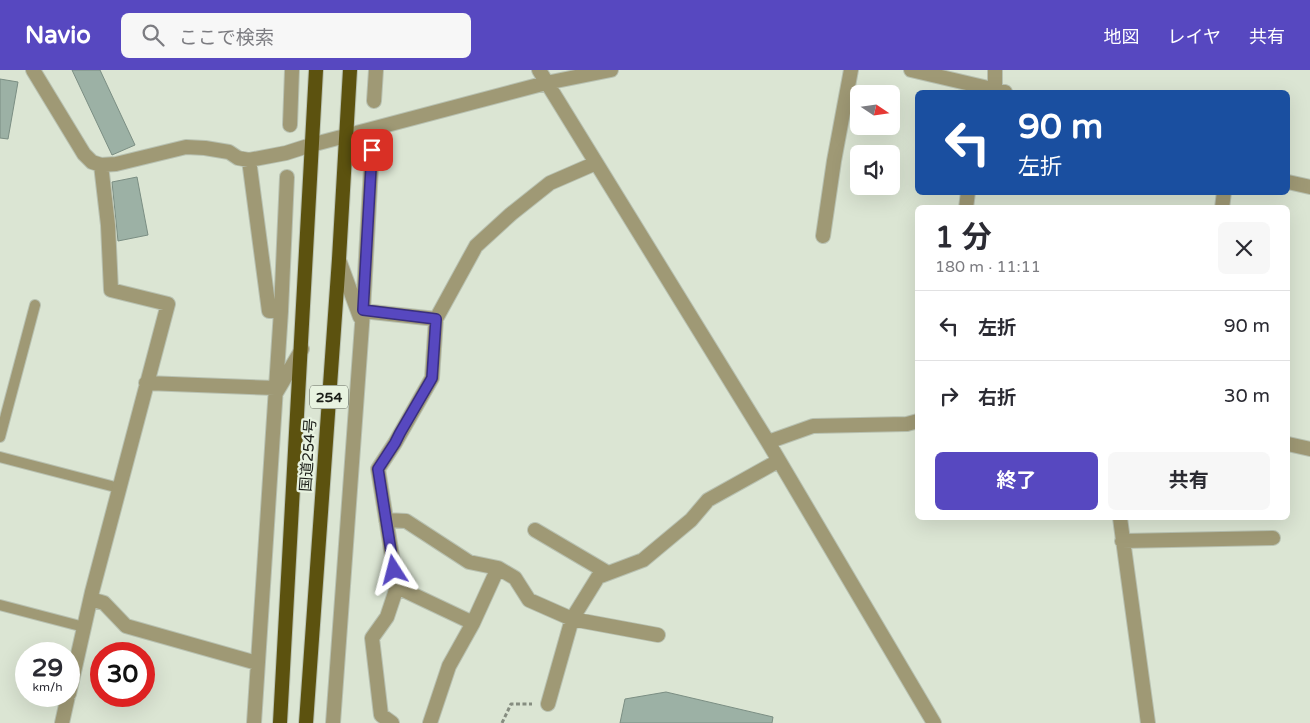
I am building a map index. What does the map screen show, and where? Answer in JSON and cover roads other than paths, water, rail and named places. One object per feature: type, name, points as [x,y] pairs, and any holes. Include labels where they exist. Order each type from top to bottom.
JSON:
[{"type":"highway","name":"国道254号","points":[[280,723],[316,70]]},
{"type":"highway","name":"国道254号","points":[[306,723],[350,70]]},
{"type":"street","points":[[33,70],[84,154],[92,162],[101,165],[116,164],[186,148],[205,148],[229,152],[238,158],[249,160],[286,153],[546,83],[611,70]]},
{"type":"street","points":[[290,125],[292,70]]},
{"type":"street","points":[[374,101],[376,70]]},
{"type":"street","points":[[539,70],[768,442],[934,723]]},
{"type":"street","points":[[823,236],[834,161],[851,70]]},
{"type":"street","points":[[911,70],[994,90]]},
{"type":"street","points":[[995,70],[998,90]]},
{"type":"street","points":[[333,723],[372,150]]},
{"type":"street","points":[[249,160],[269,311],[281,311]]},
{"type":"street","points":[[392,723],[381,715],[372,638],[387,617],[397,587],[378,469],[432,378],[436,319],[476,246],[511,214],[550,183],[596,163]]},
{"type":"street","points":[[80,645],[90,599],[168,304],[111,290],[108,225],[101,165]]},
{"type":"street","points":[[254,723],[288,177]]},
{"type":"street","points":[[1290,182],[1310,187]]},
{"type":"street","points":[[338,260],[362,316]]},
{"type":"street","points":[[362,316],[436,319]]},
{"type":"street","points":[[274,392],[302,349]]},
{"type":"street","points":[[146,383],[274,392]]},
{"type":"street","points":[[768,442],[813,426],[907,424],[915,422]]},
{"type":"street","points":[[1290,444],[1310,449]]},
{"type":"street","points":[[548,704],[572,619],[598,577],[643,560],[691,520],[708,500],[778,461]]},
{"type":"street","points":[[386,520],[406,521],[468,562],[498,568],[514,578],[529,600],[572,619],[658,635]]},
{"type":"street","points":[[1120,520],[1148,723]]},
{"type":"street","points":[[536,530],[608,573]]},
{"type":"street","points":[[1122,540],[1273,538]]},
{"type":"street","points":[[430,723],[450,666],[473,623],[498,568]]},
{"type":"street","points":[[397,587],[473,623]]},
{"type":"street","points":[[90,599],[104,603],[126,626],[258,663]]},
{"type":"street","points":[[62,723],[66,707]]},
{"type":"lane","points":[[0,437],[35,305]]},
{"type":"lane","points":[[0,457],[119,488]]},
{"type":"lane","points":[[0,605],[84,627]]}]
